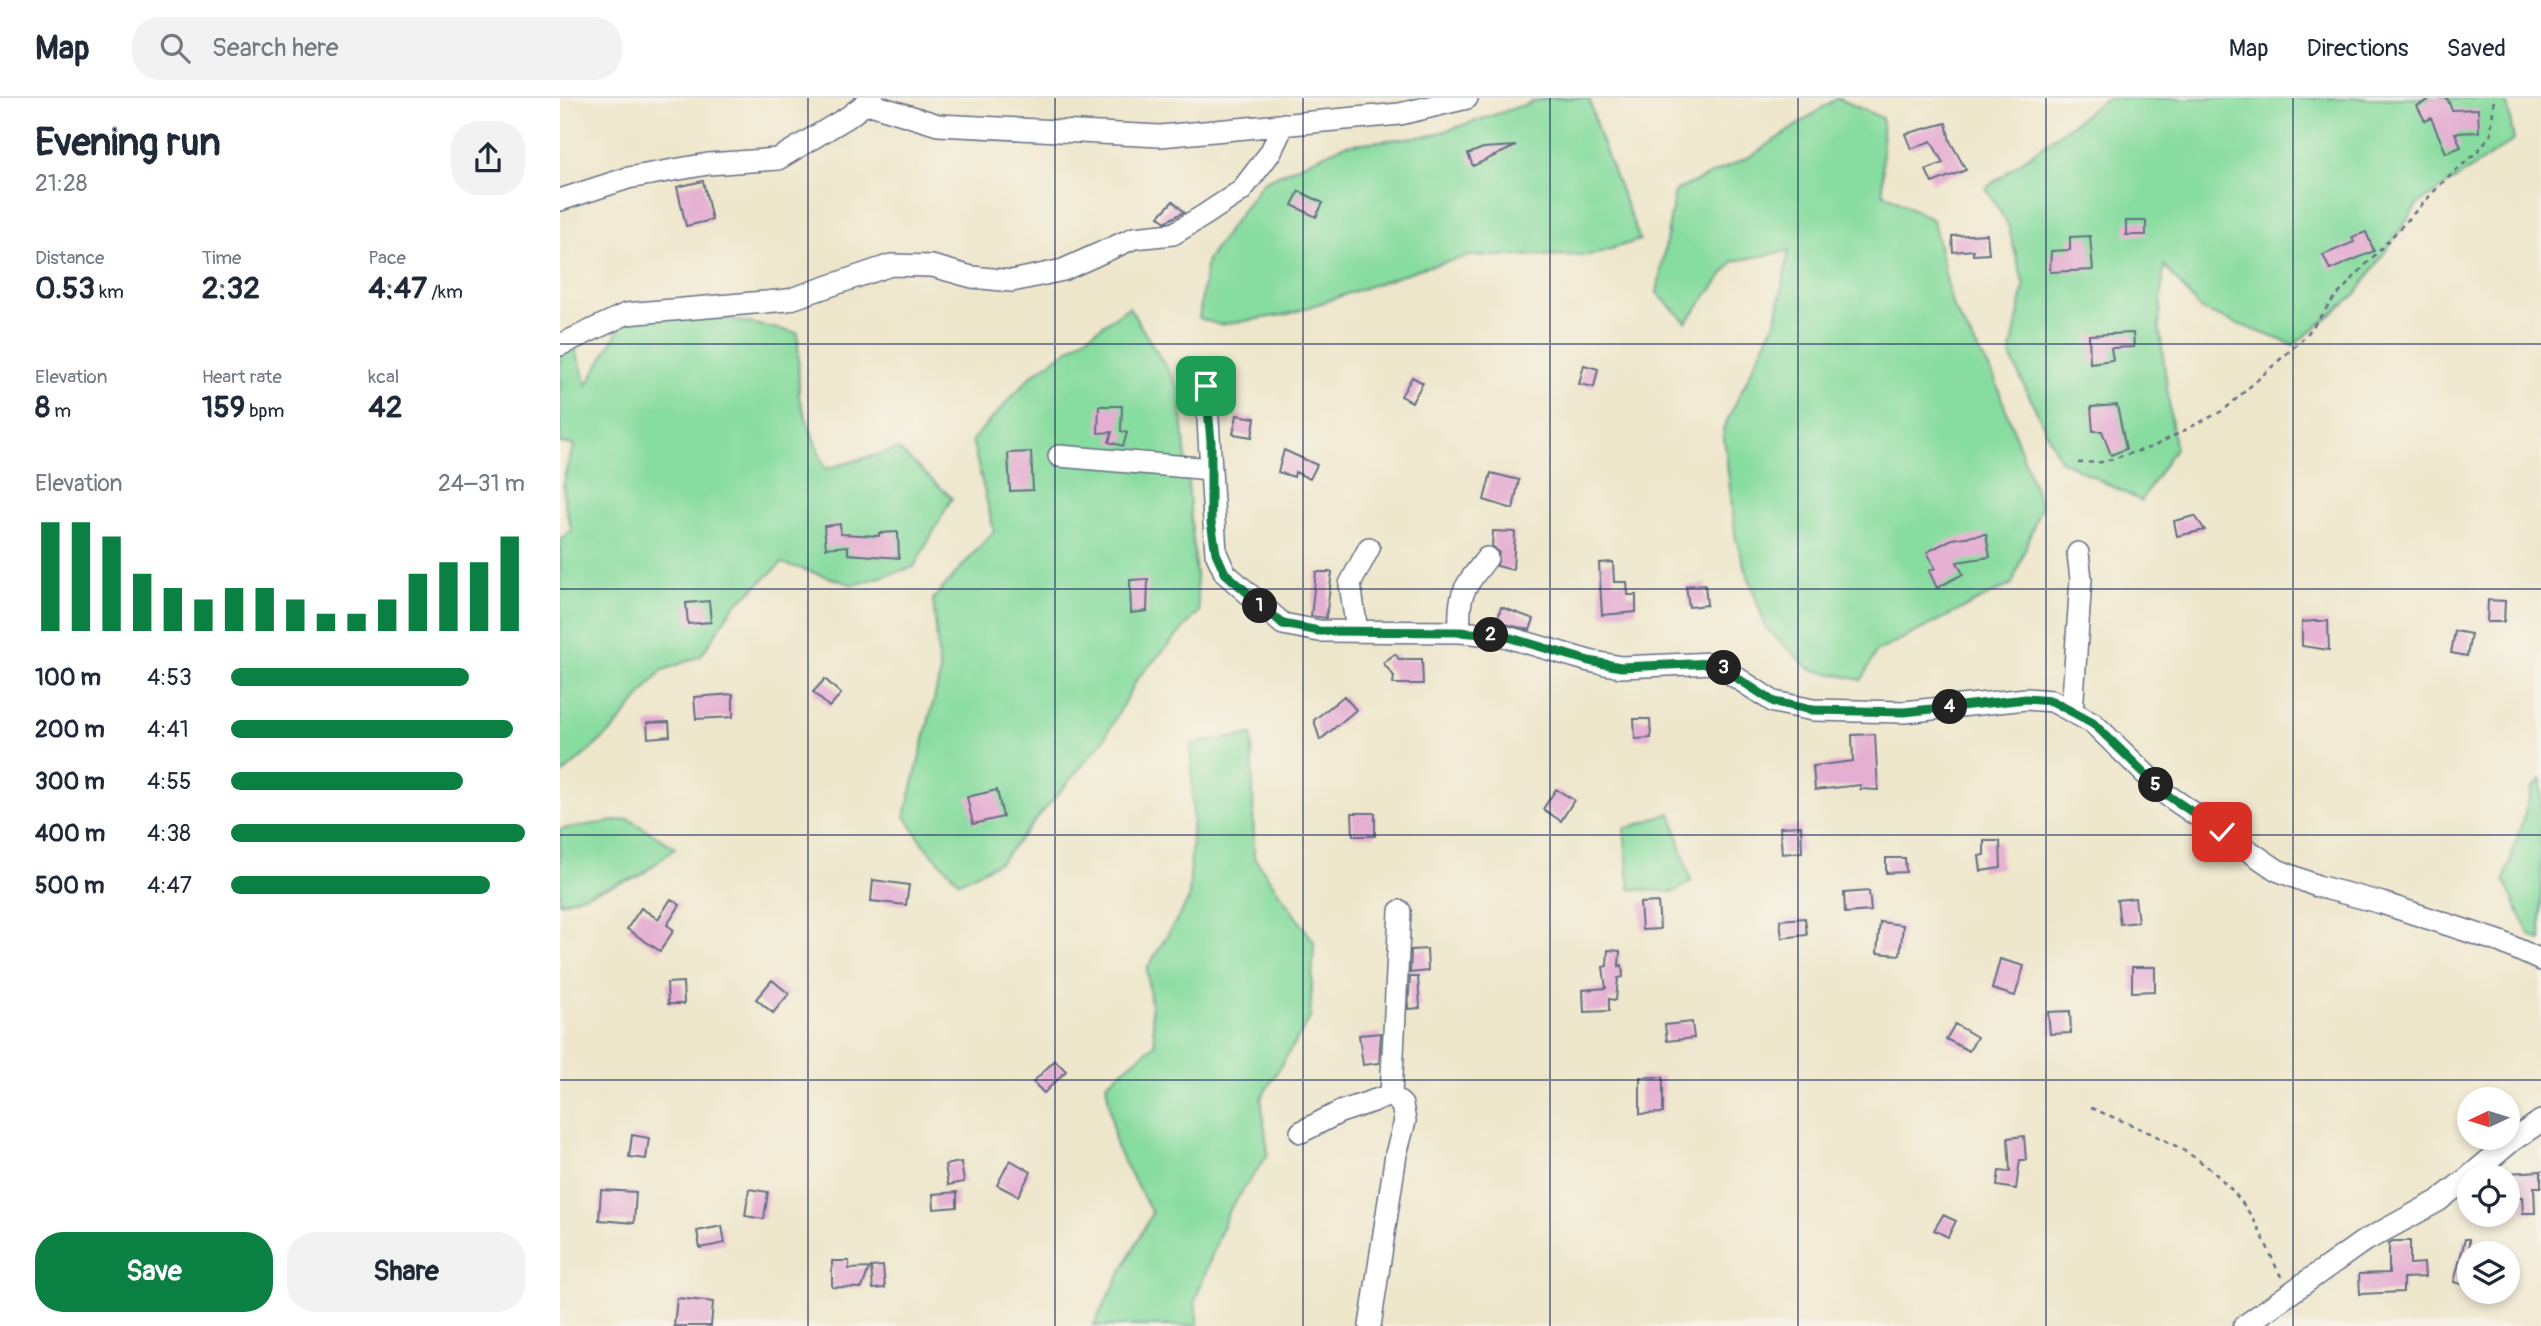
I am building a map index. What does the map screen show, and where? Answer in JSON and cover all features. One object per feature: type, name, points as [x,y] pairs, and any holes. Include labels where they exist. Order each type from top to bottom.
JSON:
[{"type":"street","points":[[560,200],[628,178],[708,164],[778,159],[870,101],[938,125],[1160,136],[1400,114],[1467,98]]},
{"type":"street","points":[[560,345],[626,314],[788,300],[891,265],[932,266],[972,277],[1012,281],[1063,270],[1134,238],[1173,234],[1241,191],[1270,153],[1284,124]]},
{"type":"street","points":[[1206,386],[1212,470],[1211,522],[1216,553],[1225,573],[1283,624],[1319,631],[1460,632],[1504,636],[1589,661],[1621,667],[1714,663],[1774,702],[1813,710],[1904,712],[2026,699],[2052,701],[2093,723],[2167,795],[2277,870],[2317,886],[2382,903],[2501,942],[2541,960]]},
{"type":"street","points":[[1059,456],[1212,470]]},
{"type":"street","points":[[1357,631],[1350,584],[1369,548]]},
{"type":"street","points":[[2072,712],[2081,579],[2078,553]]},
{"type":"street","points":[[1460,632],[1458,603],[1463,588],[1487,558]]},
{"type":"street","points":[[1391,1095],[1401,911]]},
{"type":"street","points":[[1301,1132],[1340,1112],[1391,1095]]},
{"type":"street","points":[[1370,1326],[1396,1154],[1405,1121],[1402,1105],[1391,1095]]},
{"type":"street","points":[[2484,1164],[2541,1121]]},
{"type":"street","points":[[2244,1326],[2361,1243],[2438,1201],[2457,1186]]},
{"type":"path","points":[[2078,463],[2102,462],[2152,447],[2224,410],[2305,337],[2331,302],[2441,184],[2478,151],[2491,134],[2494,98]]},
{"type":"path","points":[[2091,1108],[2181,1146],[2221,1177],[2256,1224],[2290,1294]]},
{"type":"green space","points":[[1545,98],[1589,98],[1598,132],[1640,240],[1591,255],[1470,256],[1422,268],[1289,314],[1220,325],[1199,318],[1207,260],[1263,182],[1345,145],[1433,135]]},
{"type":"green space","points":[[1837,98],[1882,118],[1883,193],[1933,220],[1952,305],[1994,377],[2041,506],[2012,584],[1876,652],[1862,680],[1810,669],[1766,628],[1736,540],[1723,429],[1776,320],[1789,251],[1734,261],[1686,322],[1657,293],[1675,191],[1753,155]]},
{"type":"green space","points":[[2107,98],[2506,98],[2514,140],[2418,204],[2356,294],[2294,345],[2201,310],[2164,265],[2159,325],[2175,448],[2141,501],[2060,460],[2010,356],[2024,286],[2008,225],[1986,188]]},
{"type":"green space","points":[[1129,307],[1180,390],[1199,612],[1137,679],[1103,741],[1000,862],[959,882],[923,844],[905,816],[940,675],[933,599],[994,531],[972,440],[1032,375]]},
{"type":"green space","points":[[686,310],[798,333],[799,398],[825,469],[898,449],[952,498],[914,567],[854,585],[782,563],[733,607],[701,656],[661,671],[613,730],[560,776],[560,540],[572,530],[563,487],[575,445],[560,443],[560,344],[573,341],[587,385],[629,312]]},
{"type":"green space","points":[[1252,735],[1254,857],[1314,942],[1310,1018],[1261,1098],[1268,1154],[1228,1212],[1195,1301],[1198,1326],[1093,1326],[1152,1213],[1116,1147],[1106,1084],[1155,1044],[1147,969],[1189,899],[1193,818],[1191,744]]},
{"type":"green space","points":[[2541,779],[2541,941],[2530,935],[2504,881],[2532,789]]},
{"type":"green space","points":[[1671,813],[1691,881],[1674,892],[1630,889],[1624,829]]},
{"type":"green space","points":[[629,819],[675,848],[640,876],[560,903],[560,829]]},
{"type":"building","points":[[2432,98],[2447,98],[2452,110],[2478,109],[2479,132],[2455,133],[2461,147],[2446,153],[2431,118],[2425,121],[2417,106]]},
{"type":"building","points":[[1946,123],[1950,141],[1966,170],[1932,183],[1926,170],[1943,163],[1931,141],[1911,149],[1905,134]]},
{"type":"building","points":[[1516,146],[1473,166],[1468,154],[1483,148]]},
{"type":"building","points":[[703,181],[712,220],[686,226],[677,187]]},
{"type":"building","points":[[1299,191],[1323,203],[1316,217],[1292,205]]},
{"type":"building","points":[[1173,201],[1184,212],[1165,222],[1159,216]]},
{"type":"building","points":[[2126,221],[2146,221],[2146,235],[2126,235]]},
{"type":"building","points":[[2366,232],[2374,251],[2330,270],[2323,255],[2354,242],[2352,237]]},
{"type":"building","points":[[1987,234],[1989,254],[1973,255],[1973,250],[1953,252],[1952,236]]},
{"type":"building","points":[[2090,236],[2093,270],[2050,272],[2051,251],[2070,250],[2070,237]]},
{"type":"building","points":[[2133,333],[2134,347],[2111,348],[2113,360],[2090,363],[2089,335]]},
{"type":"building","points":[[1584,365],[1598,369],[1594,387],[1579,384]]},
{"type":"building","points":[[1412,377],[1423,383],[1412,402],[1401,396]]},
{"type":"building","points":[[2117,405],[2126,449],[2111,455],[2102,431],[2093,431],[2091,407]]},
{"type":"building","points":[[1099,406],[1122,406],[1121,431],[1127,433],[1123,446],[1109,442],[1112,432],[1098,433]]},
{"type":"building","points":[[1237,415],[1255,418],[1252,437],[1233,434]]},
{"type":"building","points":[[1284,450],[1317,465],[1310,479],[1295,472],[1294,477],[1278,472]]},
{"type":"building","points":[[1031,452],[1033,490],[1010,491],[1008,453]]},
{"type":"building","points":[[1491,473],[1519,480],[1513,509],[1484,500]]},
{"type":"building","points":[[2195,516],[2205,530],[2177,536],[2174,521]]},
{"type":"building","points":[[840,524],[841,534],[879,536],[879,533],[898,532],[899,558],[848,554],[848,546],[826,548],[824,526]]},
{"type":"building","points":[[1493,531],[1515,532],[1513,570],[1497,566],[1499,552],[1492,546]]},
{"type":"building","points":[[1986,534],[1990,557],[1957,562],[1963,574],[1937,588],[1929,571],[1935,568],[1927,552],[1952,539]]},
{"type":"building","points":[[1613,562],[1614,582],[1627,582],[1628,595],[1636,595],[1636,612],[1602,615],[1599,563]]},
{"type":"building","points":[[1316,572],[1332,572],[1326,618],[1311,616]]},
{"type":"building","points":[[1148,579],[1147,611],[1131,613],[1130,580]]},
{"type":"building","points":[[1705,584],[1707,605],[1689,607],[1686,586]]},
{"type":"building","points":[[2488,600],[2505,601],[2504,622],[2487,622]]},
{"type":"building","points":[[709,601],[711,622],[688,624],[686,603]]},
{"type":"building","points":[[1501,607],[1534,619],[1530,630],[1497,622]]},
{"type":"building","points":[[2328,621],[2329,650],[2302,646],[2302,622]]},
{"type":"building","points":[[2455,631],[2471,634],[2467,656],[2451,653]]},
{"type":"building","points":[[1395,654],[1399,659],[1422,659],[1423,684],[1393,684],[1394,676],[1383,663]]},
{"type":"building","points":[[825,679],[841,694],[829,707],[813,692]]},
{"type":"building","points":[[733,694],[733,717],[696,719],[694,697]]},
{"type":"building","points":[[1344,696],[1356,710],[1320,740],[1314,720]]},
{"type":"building","points":[[1634,719],[1650,719],[1651,738],[1635,739]]},
{"type":"building","points":[[669,722],[670,736],[648,738],[647,723]]},
{"type":"building","points":[[1875,734],[1878,790],[1860,789],[1861,785],[1815,790],[1813,766],[1853,761],[1852,735]]},
{"type":"building","points":[[1556,789],[1574,800],[1561,821],[1543,809]]},
{"type":"building","points":[[997,790],[1003,817],[973,824],[967,797]]},
{"type":"building","points":[[1352,813],[1375,813],[1375,836],[1353,836]]},
{"type":"building","points":[[1801,826],[1802,852],[1782,854],[1780,827]]},
{"type":"building","points":[[1984,841],[2000,841],[2001,868],[1981,871],[1979,856],[1984,855]]},
{"type":"building","points":[[1886,858],[1905,858],[1906,872],[1886,873]]},
{"type":"building","points":[[873,880],[909,885],[906,905],[871,901]]},
{"type":"building","points":[[1869,891],[1871,911],[1845,913],[1844,893]]},
{"type":"building","points":[[2135,898],[2138,922],[2120,924],[2117,900]]},
{"type":"building","points":[[671,899],[680,905],[667,925],[674,930],[660,951],[627,929],[641,908],[658,919]]},
{"type":"building","points":[[1658,902],[1660,929],[1642,930],[1640,903]]},
{"type":"building","points":[[1805,918],[1807,935],[1782,938],[1780,920]]},
{"type":"building","points":[[1880,922],[1903,925],[1900,955],[1877,953]]},
{"type":"building","points":[[1427,949],[1428,971],[1410,973],[1411,950]]},
{"type":"building","points":[[1608,950],[1620,951],[1619,966],[1622,965],[1623,977],[1618,978],[1616,1000],[1609,999],[1609,1011],[1584,1012],[1583,990],[1606,988],[1603,967],[1607,966]]},
{"type":"building","points":[[2000,959],[2024,966],[2015,996],[1992,989]]},
{"type":"building","points":[[2132,967],[2155,967],[2155,991],[2132,992]]},
{"type":"building","points":[[1410,977],[1418,977],[1420,1008],[1408,1009]]},
{"type":"building","points":[[772,980],[789,994],[773,1013],[756,999]]},
{"type":"building","points":[[683,982],[684,1004],[668,1004],[667,983]]},
{"type":"building","points":[[2070,1011],[2071,1033],[2050,1034],[2048,1012]]},
{"type":"building","points":[[1692,1022],[1694,1038],[1667,1041],[1665,1025]]},
{"type":"building","points":[[1955,1024],[1977,1037],[1969,1051],[1946,1039]]},
{"type":"building","points":[[1381,1033],[1379,1063],[1363,1065],[1359,1035]]},
{"type":"building","points":[[1055,1060],[1066,1071],[1044,1093],[1033,1082]]},
{"type":"building","points":[[1640,1077],[1663,1077],[1663,1113],[1640,1114]]},
{"type":"building","points":[[632,1135],[649,1138],[646,1159],[629,1157]]},
{"type":"building","points":[[2024,1136],[2026,1160],[2020,1160],[2016,1189],[1997,1186],[1999,1171],[2010,1172],[2008,1138]]},
{"type":"building","points":[[1010,1160],[1031,1172],[1018,1196],[997,1185]]},
{"type":"building","points":[[961,1162],[964,1182],[948,1185],[945,1165]]},
{"type":"building","points":[[2541,1171],[2541,1187],[2534,1187],[2535,1213],[2523,1213],[2520,1172]]},
{"type":"building","points":[[749,1189],[768,1192],[764,1219],[745,1216]]},
{"type":"building","points":[[601,1190],[636,1192],[634,1223],[599,1220]]},
{"type":"building","points":[[957,1192],[957,1207],[934,1209],[933,1194]]},
{"type":"building","points":[[1943,1215],[1956,1221],[1948,1237],[1934,1230]]},
{"type":"building","points":[[722,1226],[725,1243],[700,1248],[697,1231]]},
{"type":"building","points":[[2410,1241],[2410,1264],[2424,1263],[2425,1277],[2403,1278],[2403,1292],[2360,1294],[2359,1274],[2389,1273],[2389,1243]]},
{"type":"building","points":[[832,1261],[849,1261],[849,1269],[869,1268],[862,1288],[832,1287]]},
{"type":"building","points":[[883,1266],[885,1288],[873,1289],[871,1267]]},
{"type":"building","points":[[677,1298],[713,1302],[711,1326],[674,1326]]},
{"type":"route","points":[[1206,386],[1211,442],[1211,522],[1216,553],[1225,573],[1249,597],[1283,624],[1319,631],[1460,632],[1504,636],[1589,661],[1621,667],[1714,663],[1774,702],[1813,710],[1904,712],[2026,699],[2052,701],[2093,723],[2167,795],[2222,832]]}]
